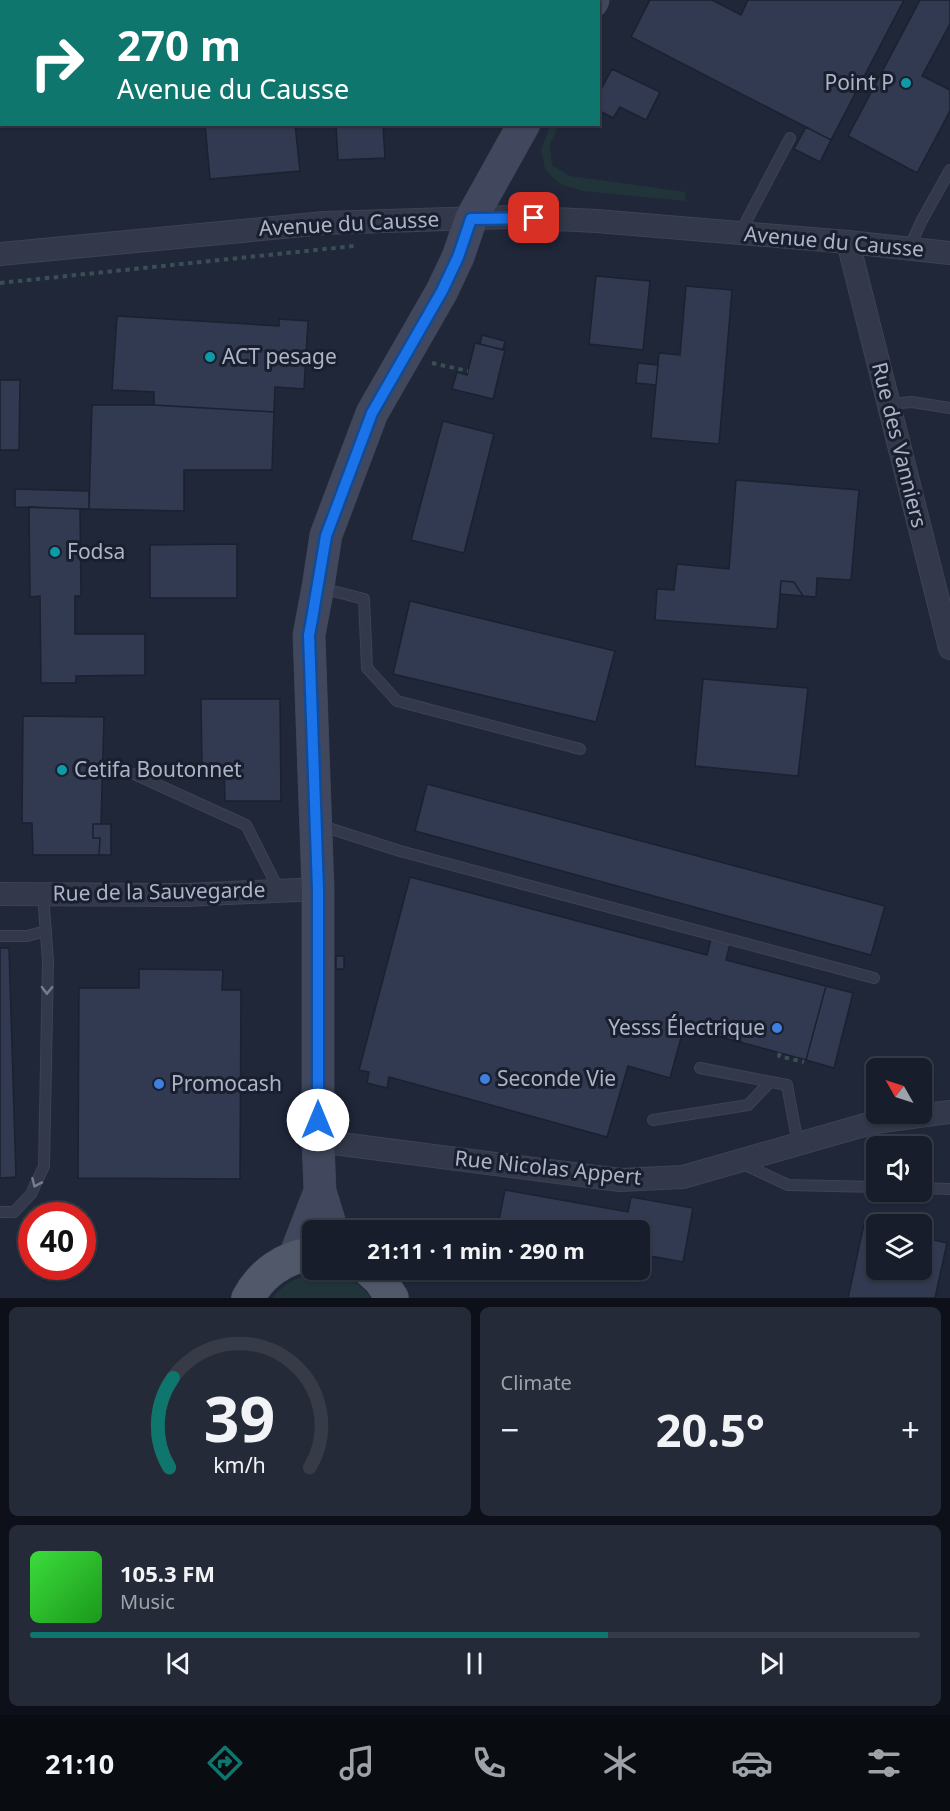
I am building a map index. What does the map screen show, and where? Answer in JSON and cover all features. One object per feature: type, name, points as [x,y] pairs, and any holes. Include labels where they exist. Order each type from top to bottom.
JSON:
[{"type":"main road","points":[[245,1295],[270,1270],[302,1256]]},
{"type":"street","points":[[329,1220],[320,1191],[318,1142],[318,889],[309,635],[326,536],[372,413],[442,291],[458,257],[471,219],[523,126]]},
{"type":"street","name":"Avenue du Causse","points":[[0,254],[325,223],[513,217],[597,221],[950,253]]},
{"type":"street","name":"Rue des Vanniers","points":[[848,242],[950,648]]},
{"type":"street","name":"Rue de la Sauvegarde","points":[[0,894],[186,895],[318,889]]},
{"type":"street","name":"Rue Nicolas Appert","points":[[318,1142],[620,1180],[684,1177],[875,1122],[950,1112]]},
{"type":"street","points":[[312,1220],[320,1191]]},
{"type":"lane","points":[[740,233],[790,138]]},
{"type":"lane","points":[[909,248],[950,170]]},
{"type":"lane","points":[[888,404],[912,402],[950,408]]},
{"type":"lane","points":[[318,587],[364,599],[367,668],[397,701],[580,749]]},
{"type":"lane","points":[[134,774],[246,825],[279,891]]},
{"type":"lane","points":[[315,824],[400,851],[874,978]]},
{"type":"lane","points":[[0,1212],[14,1212],[31,1194],[44,1166],[48,961],[44,894]]},
{"type":"lane","points":[[0,936],[27,936],[46,931]]},
{"type":"lane","points":[[700,1068],[787,1085],[798,1144]]},
{"type":"lane","points":[[653,1120],[748,1106],[770,1082]]},
{"type":"lane","points":[[738,1161],[788,1185],[866,1187]]},
{"type":"lane","points":[[932,1188],[950,1189]]},
{"type":"path","points":[[0,283],[357,246]]},
{"type":"path","points":[[438,364],[468,371]]},
{"type":"path","points":[[779,1056],[804,1062]]},
{"type":"shaded area","points":[[551,126],[559,126],[550,144],[552,165],[570,176],[686,192],[685,201],[582,191],[560,184],[545,170],[541,149]]},
{"type":"shaded area","points":[[302,1277],[302,1280],[350,1280],[361,1287],[371,1298],[272,1298],[293,1280]]},
{"type":"building","points":[[650,0],[712,0],[741,15],[748,0],[904,0],[831,140],[631,37]]},
{"type":"building","name":"Point P","points":[[920,0],[950,0],[950,24],[922,76],[950,90],[950,111],[917,173],[848,136]]},
{"type":"building","points":[[612,69],[660,92],[646,120],[620,107],[613,118],[600,111],[600,91]]},
{"type":"building","points":[[205,126],[295,126],[300,171],[210,179]]},
{"type":"building","points":[[336,126],[383,126],[385,158],[338,160]]},
{"type":"building","points":[[806,127],[831,140],[820,162],[794,149]]},
{"type":"building","points":[[596,276],[650,281],[643,350],[589,344]]},
{"type":"building","points":[[686,286],[732,290],[719,444],[651,438],[659,353],[680,355]]},
{"type":"building","name":"ACT pesage","points":[[117,316],[279,326],[279,319],[308,321],[304,389],[275,387],[274,412],[154,405],[154,392],[112,390]]},
{"type":"building","points":[[482,335],[505,341],[503,350],[480,344]]},
{"type":"building","points":[[475,343],[505,350],[493,399],[452,389],[457,372],[467,375]]},
{"type":"building","points":[[638,363],[658,365],[656,385],[636,383]]},
{"type":"building","points":[[0,380],[20,380],[19,450],[0,450]]},
{"type":"building","points":[[92,405],[154,405],[274,412],[272,470],[184,470],[184,511],[89,509]]},
{"type":"building","points":[[443,421],[494,434],[464,553],[411,540]]},
{"type":"building","points":[[736,480],[859,490],[851,580],[817,578],[816,597],[803,596],[794,582],[781,581],[777,629],[655,620],[657,589],[674,590],[677,564],[729,569]]},
{"type":"building","points":[[15,489],[89,491],[89,509],[15,507]]},
{"type":"building","name":"Fodsa","points":[[29,507],[80,509],[81,596],[75,596],[75,634],[145,634],[145,675],[76,676],[76,683],[41,683],[40,596],[30,597]]},
{"type":"building","name":"Fodsa","points":[[237,544],[237,598],[150,598],[150,545]]},
{"type":"building","points":[[781,581],[794,582],[803,596],[780,594]]},
{"type":"building","points":[[410,601],[615,651],[596,722],[393,674]]},
{"type":"building","points":[[703,679],[808,688],[798,776],[695,766]]},
{"type":"building","name":"Cetifa Boutonnet","points":[[201,699],[280,699],[281,801],[225,801],[224,767],[202,767]]},
{"type":"building","name":"Cetifa Boutonnet","points":[[23,716],[104,717],[101,824],[93,824],[93,838],[100,838],[99,855],[33,855],[32,823],[22,823]]},
{"type":"building","points":[[427,784],[885,906],[871,955],[415,831]]},
{"type":"building","points":[[93,824],[111,824],[111,855],[99,855],[100,838],[93,838]]},
{"type":"building","points":[[410,877],[707,955],[711,939],[730,944],[726,960],[826,986],[806,1060],[684,1027],[670,1078],[628,1066],[607,1137],[389,1077],[387,1088],[367,1083],[369,1072],[359,1070]]},
{"type":"building","points":[[0,948],[9,948],[16,1177],[0,1178]]},
{"type":"building","points":[[336,956],[344,956],[344,969],[336,969]]},
{"type":"building","name":"Promocash","points":[[139,969],[223,970],[222,990],[241,990],[240,1179],[78,1178],[79,988],[139,988]]},
{"type":"building","points":[[826,986],[853,993],[834,1068],[806,1060]]},
{"type":"building","points":[[505,1190],[628,1212],[631,1197],[693,1208],[683,1262],[650,1256],[650,1220],[499,1220]]},
{"type":"building","points":[[864,1224],[866,1224],[866,1280],[932,1280],[932,1240],[947,1243],[935,1298],[848,1298]]},
{"type":"place","name":"Point P","points":[[906,83]]},
{"type":"place","name":"ACT pesage","points":[[210,357]]},
{"type":"place","name":"Fodsa","points":[[55,552]]},
{"type":"place","name":"Cetifa Boutonnet","points":[[62,770]]},
{"type":"place","name":"Yesss Électrique","points":[[777,1028]]},
{"type":"place","name":"Seconde Vie","points":[[485,1079]]},
{"type":"place","name":"Promocash","points":[[159,1084]]},
{"type":"route","points":[[318,1120],[318,889],[309,635],[326,536],[372,413],[442,291],[458,257],[471,219],[534,218]]}]
